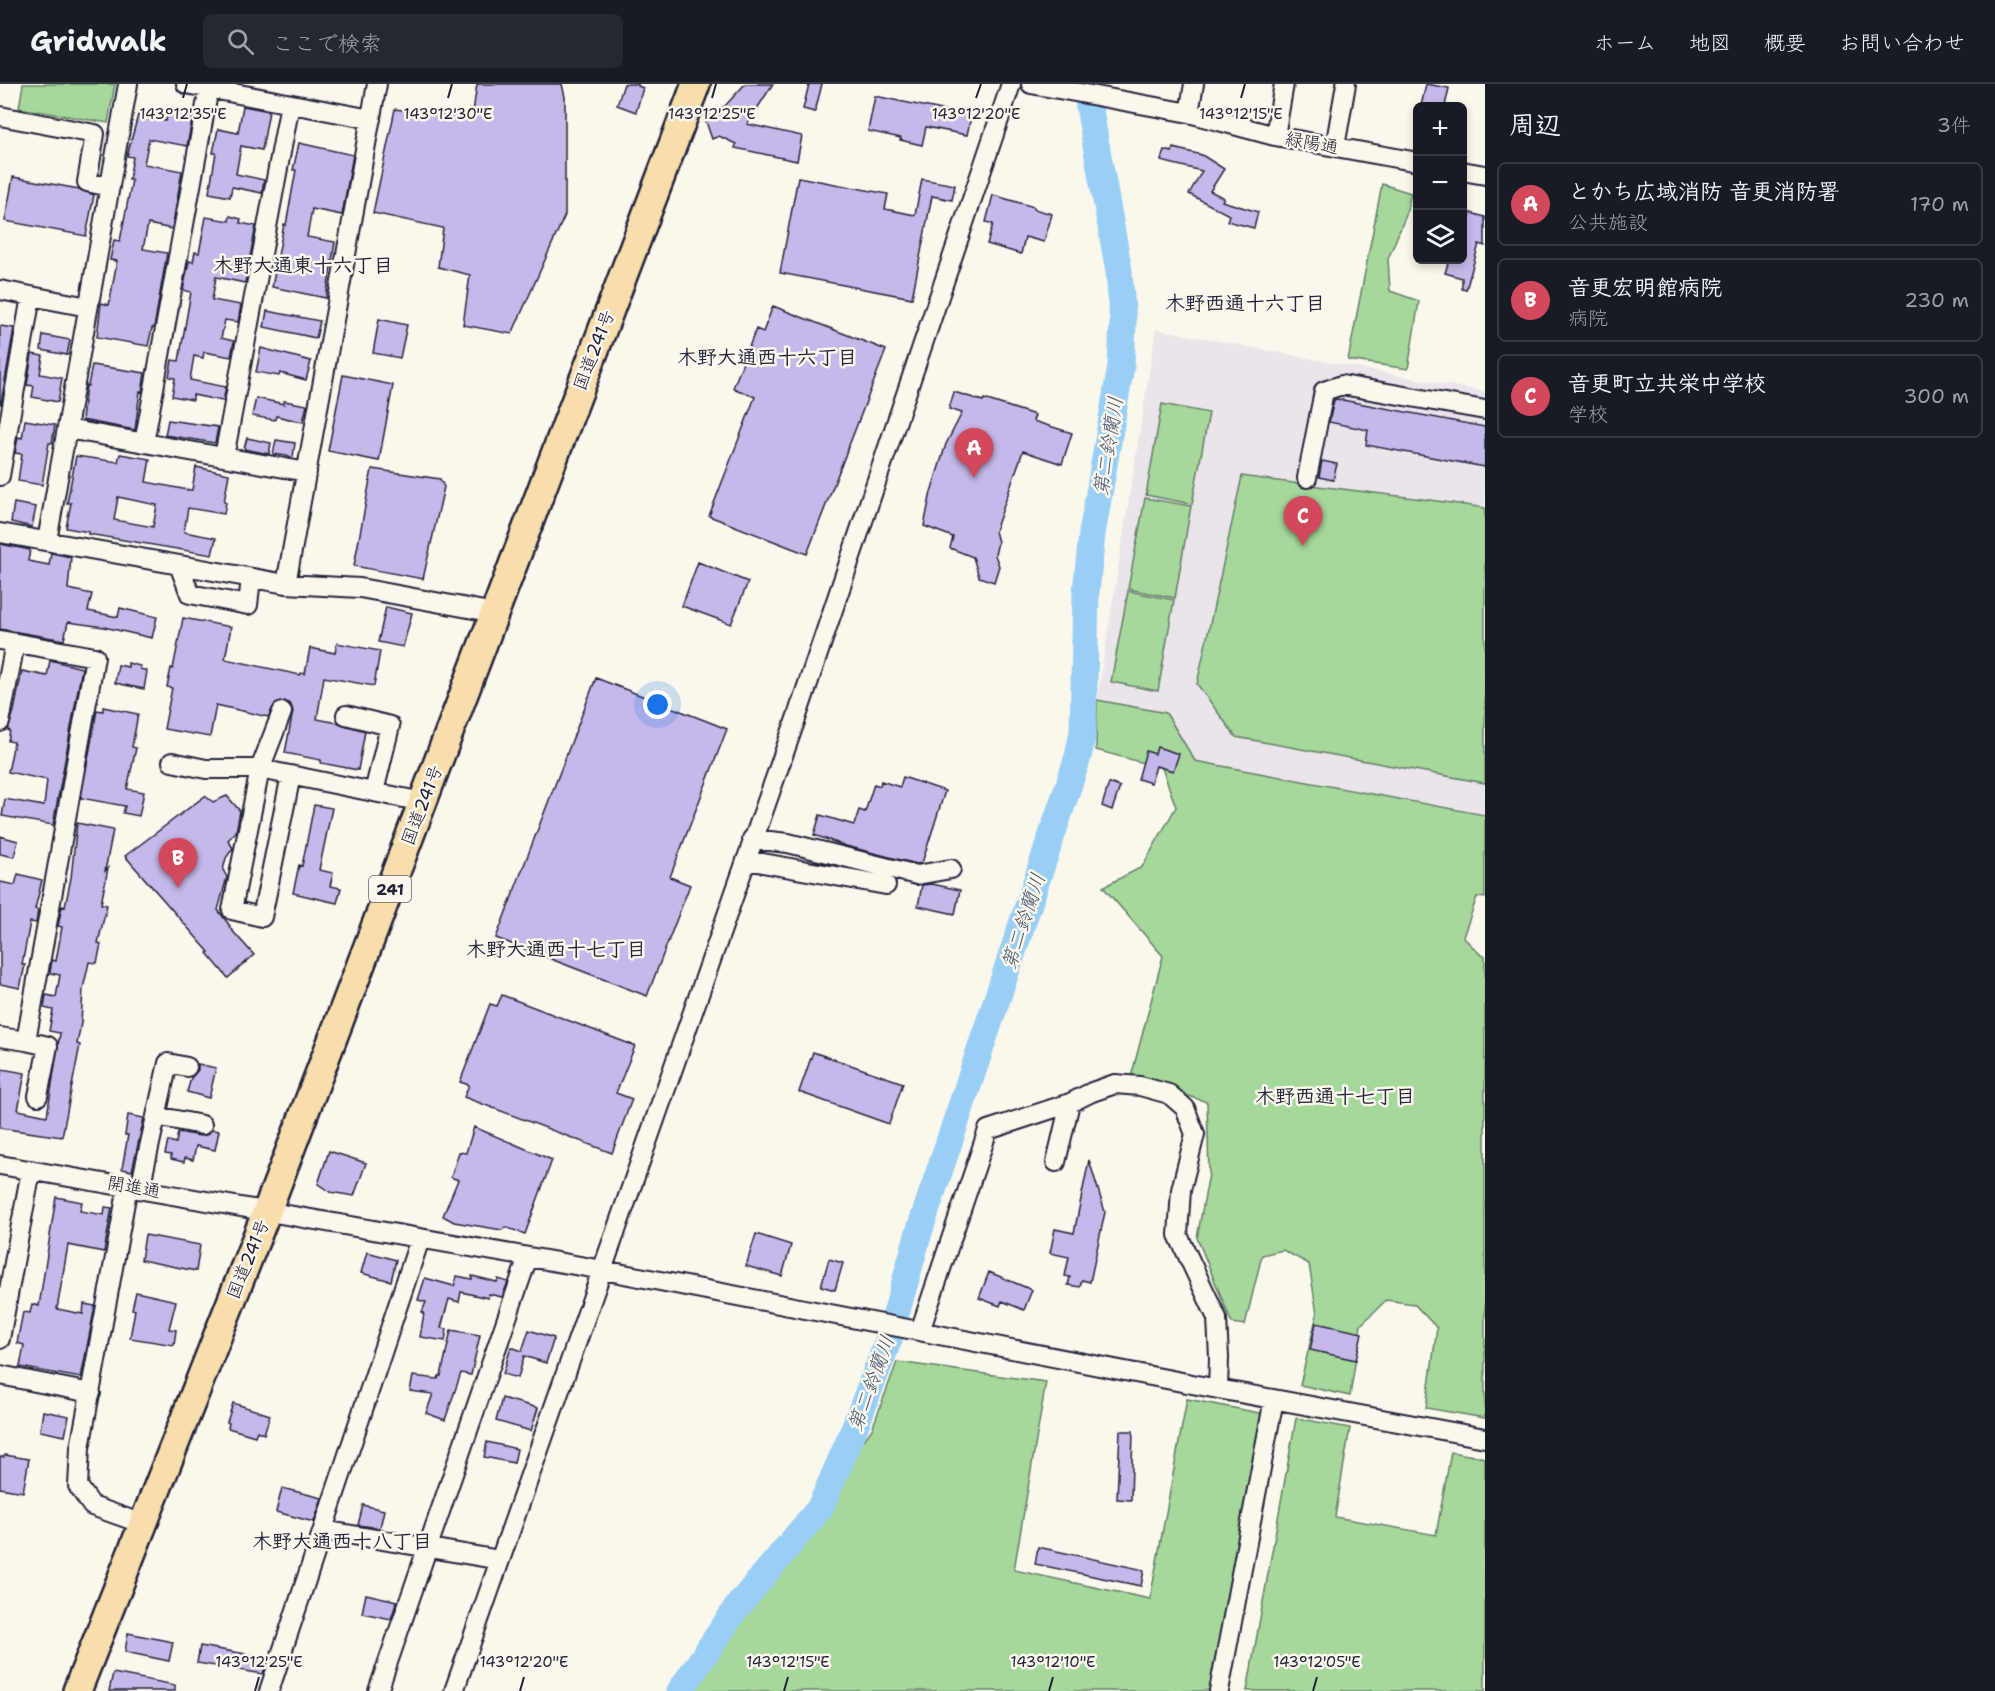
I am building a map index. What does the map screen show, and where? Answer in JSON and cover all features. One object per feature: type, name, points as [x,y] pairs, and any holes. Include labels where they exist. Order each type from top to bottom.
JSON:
[{"type":"highway","name":"国道241号","points":[[76,1691],[267,1211],[696,84]]},
{"type":"street","points":[[46,541],[128,84]]},
{"type":"street","points":[[186,84],[371,119]]},
{"type":"street","points":[[286,584],[377,84]]},
{"type":"street","points":[[454,1691],[797,716],[1011,84]]},
{"type":"street","name":"緑陽通","points":[[1031,84],[1189,113],[1275,136],[1413,161]]},
{"type":"street","points":[[1125,101],[1128,84]]},
{"type":"street","points":[[1189,113],[1194,84]]},
{"type":"street","points":[[1275,136],[1284,84]]},
{"type":"street","points":[[1335,147],[1346,84]]},
{"type":"street","points":[[144,443],[209,88]]},
{"type":"street","points":[[224,457],[290,104]]},
{"type":"street","points":[[0,116],[95,134],[87,182],[110,187]]},
{"type":"street","points":[[1467,172],[1485,175]]},
{"type":"street","points":[[0,291],[88,307]]},
{"type":"street","points":[[0,476],[31,296]]},
{"type":"street","points":[[1307,478],[1324,391],[1342,385],[1485,410]]},
{"type":"street","points":[[67,429],[307,472]]},
{"type":"street","points":[[0,533],[286,584],[360,588],[495,613]]},
{"type":"street","points":[[179,565],[190,594],[248,605],[251,578]]},
{"type":"street","points":[[0,722],[8,641],[95,657],[26,1041]]},
{"type":"street","points":[[282,712],[260,769],[232,910],[262,916],[291,775]]},
{"type":"street","points":[[346,715],[390,726],[374,792]]},
{"type":"street","points":[[172,762],[206,769],[260,769],[423,802]]},
{"type":"street","points":[[753,839],[788,843],[918,875],[951,869]]},
{"type":"street","points":[[746,860],[886,885]]},
{"type":"street","points":[[0,1037],[48,1046],[38,1096]]},
{"type":"street","points":[[143,1524],[92,1506],[78,1486],[81,1448],[134,1187],[156,1116],[168,1063],[187,1066]]},
{"type":"street","points":[[913,1330],[988,1130],[1070,1103],[1115,1084],[1140,1086],[1168,1094],[1185,1108],[1195,1134],[1181,1190],[1179,1235],[1217,1318],[1220,1358],[1218,1389]]},
{"type":"street","points":[[1056,1162],[1070,1103]]},
{"type":"street","points":[[156,1116],[202,1125]]},
{"type":"street","name":"開進通","points":[[0,1165],[603,1270],[1218,1389],[1485,1438]]},
{"type":"street","points":[[0,1339],[31,1170]]},
{"type":"street","points":[[269,1691],[420,1239]]},
{"type":"street","points":[[378,1691],[528,1257]]},
{"type":"street","points":[[0,1375],[91,1393]]},
{"type":"street","points":[[1219,1691],[1274,1399]]},
{"type":"street","points":[[323,1530],[500,1560]]},
{"type":"shaded area","points":[[1156,329],[1485,392],[1485,815],[1195,761],[1166,713],[1097,700]]},
{"type":"green space","points":[[23,84],[115,84],[108,123],[19,108]]},
{"type":"green space","points":[[1382,184],[1411,193],[1406,215],[1388,259],[1390,291],[1419,301],[1408,369],[1348,360]]},
{"type":"green space","points":[[1162,404],[1209,413],[1192,504],[1146,495]]},
{"type":"green space","points":[[1242,476],[1485,508],[1485,783],[1236,737],[1197,684]]},
{"type":"green space","points":[[1145,498],[1191,506],[1175,598],[1128,589]]},
{"type":"green space","points":[[1128,591],[1174,600],[1158,691],[1111,682]]},
{"type":"green space","points":[[1097,700],[1166,713],[1195,761],[1485,815],[1485,898],[1477,897],[1463,937],[1481,955],[1485,956],[1485,1418],[1426,1408],[1437,1328],[1414,1304],[1386,1300],[1361,1325],[1350,1396],[1300,1385],[1317,1314],[1309,1264],[1283,1250],[1262,1255],[1245,1325],[1232,1323],[1197,1238],[1209,1174],[1207,1102],[1131,1077],[1163,956],[1103,887],[1142,867],[1176,807],[1162,768],[1096,750]]},
{"type":"green space","points":[[897,1362],[1046,1382],[1014,1570],[1150,1599],[1187,1399],[1265,1414],[1211,1691],[683,1691],[872,1429]]},
{"type":"green space","points":[[1296,1418],[1350,1428],[1335,1517],[1436,1535],[1451,1452],[1485,1458],[1485,1691],[1247,1691]]},
{"type":"building","points":[[477,84],[562,84],[565,97],[565,215],[512,334],[463,325],[470,275],[438,267],[443,228],[373,213],[395,109],[472,119]]},
{"type":"building","points":[[624,84],[638,84],[643,88],[636,112],[617,105]]},
{"type":"building","points":[[745,84],[773,84],[747,124],[802,136],[797,161],[735,148],[736,144],[719,136],[712,139],[704,116],[725,106]]},
{"type":"building","points":[[809,84],[822,84],[815,112],[803,109]]},
{"type":"building","points":[[1426,84],[1449,88],[1446,102],[1422,102]]},
{"type":"building","points":[[875,96],[971,116],[967,135],[926,127],[922,145],[868,131]]},
{"type":"building","points":[[243,106],[269,111],[262,150],[241,146],[236,174],[264,180],[262,193],[232,187],[230,197],[209,193],[218,129],[238,133]]},
{"type":"building","points":[[168,111],[193,115],[187,146],[149,139],[144,164],[182,171],[172,229],[148,224],[143,249],[167,253],[154,328],[152,328],[148,346],[97,337],[101,303],[109,305],[117,261],[110,260],[114,240],[120,241],[132,180],[129,180],[133,157],[127,156],[138,115],[166,121]]},
{"type":"building","points":[[299,143],[353,155],[342,215],[312,209],[307,237],[335,242],[326,298],[272,287],[284,224],[286,225]]},
{"type":"building","points":[[1173,148],[1202,155],[1224,169],[1210,191],[1224,198],[1222,201],[1258,212],[1254,228],[1227,221],[1229,215],[1189,194],[1202,171],[1161,161],[1164,150],[1172,152]]},
{"type":"building","points":[[13,177],[79,189],[94,195],[86,236],[5,221]]},
{"type":"building","points":[[798,177],[888,194],[885,209],[915,215],[922,179],[955,185],[952,200],[932,196],[912,298],[780,273]]},
{"type":"building","points":[[993,195],[1052,214],[1044,242],[1025,237],[1021,254],[987,244],[993,224],[986,222]]},
{"type":"building","points":[[1471,213],[1485,217],[1485,246],[1479,244],[1466,290],[1462,289],[1462,278],[1445,273],[1448,264],[1467,264],[1467,226]]},
{"type":"building","points":[[230,216],[241,219],[240,223],[256,226],[245,283],[216,277],[212,300],[241,305],[238,322],[225,320],[221,338],[234,341],[231,357],[204,352],[203,358],[194,356],[190,380],[226,387],[223,401],[193,395],[193,400],[172,396],[175,378],[169,377],[172,360],[179,361],[191,292],[183,290],[189,261],[193,262],[195,252],[199,253],[206,217],[229,221]]},
{"type":"building","points":[[773,306],[886,350],[807,554],[709,516],[755,397],[733,388],[756,329],[763,332]]},
{"type":"building","points":[[267,311],[320,321],[316,338],[264,327]]},
{"type":"building","points":[[379,319],[407,325],[400,358],[373,353]]},
{"type":"building","points":[[0,326],[14,328],[1,404],[0,404]]},
{"type":"building","points":[[43,335],[70,340],[67,355],[41,350]]},
{"type":"building","points":[[261,348],[311,361],[306,380],[280,373],[279,376],[256,372]]},
{"type":"building","points":[[32,354],[43,356],[40,374],[62,378],[58,402],[32,397],[34,386],[27,385]]},
{"type":"building","points":[[92,365],[145,373],[142,392],[140,391],[135,430],[82,420],[86,385],[88,386]]},
{"type":"building","points":[[343,375],[393,385],[379,461],[328,451]]},
{"type":"building","points":[[954,392],[1035,415],[1033,421],[1072,433],[1062,464],[1023,451],[995,531],[998,542],[995,555],[999,566],[994,582],[979,577],[973,557],[950,548],[953,537],[924,526],[931,492],[946,444],[962,413],[949,409]]},
{"type":"building","points":[[256,398],[284,404],[284,401],[307,405],[303,422],[276,416],[275,420],[252,416]]},
{"type":"building","points":[[1334,400],[1485,427],[1485,467],[1366,445],[1368,430],[1329,422]]},
{"type":"building","points":[[25,420],[55,425],[52,443],[49,443],[42,485],[18,481],[22,454],[15,453],[18,437],[22,438]]},
{"type":"building","points":[[168,420],[218,427],[215,443],[165,435]]},
{"type":"building","points":[[247,438],[271,443],[269,454],[244,449]]},
{"type":"building","points":[[276,440],[295,443],[293,457],[273,454]]},
{"type":"building","points":[[120,454],[150,459],[146,482],[188,490],[192,490],[196,467],[229,474],[224,514],[188,508],[184,532],[216,538],[212,555],[88,534],[89,532],[66,528],[71,503],[67,503],[76,456],[118,462]],"holes":[[[118,497],[157,505],[153,527],[114,520]]]},
{"type":"building","points":[[1322,461],[1337,464],[1333,480],[1319,477]]},
{"type":"building","points":[[372,469],[440,479],[444,487],[423,579],[354,566]]},
{"type":"building","points":[[14,503],[36,507],[32,527],[11,522]]},
{"type":"building","points":[[0,544],[30,550],[28,561],[49,565],[51,553],[71,557],[68,589],[92,594],[88,611],[118,617],[120,608],[157,617],[152,638],[104,627],[68,622],[64,640],[0,629]]},
{"type":"building","points":[[698,562],[748,582],[731,624],[682,606]]},
{"type":"building","points":[[386,607],[412,613],[403,647],[378,642]]},
{"type":"building","points":[[183,618],[231,627],[225,659],[300,675],[305,674],[310,648],[335,653],[337,643],[380,651],[374,686],[324,677],[317,719],[365,731],[358,770],[285,753],[293,711],[291,705],[285,701],[275,704],[268,717],[216,705],[210,737],[164,729],[172,688],[167,687]]},
{"type":"building","points":[[50,660],[82,668],[53,825],[2,816],[5,799],[44,806],[47,780],[8,772],[14,742],[8,741],[10,731],[8,730],[22,671],[47,676]]},
{"type":"building","points":[[128,663],[140,666],[140,669],[147,671],[144,689],[115,683],[118,665],[128,667]]},
{"type":"building","points":[[596,678],[727,729],[670,877],[690,885],[647,996],[496,938]]},
{"type":"building","points":[[103,707],[138,714],[132,747],[136,748],[127,789],[144,792],[139,816],[123,813],[125,806],[81,798],[97,710],[103,711]]},
{"type":"building","points":[[1157,747],[1179,754],[1173,771],[1156,766],[1151,783],[1138,779],[1146,751],[1155,754]]},
{"type":"building","points":[[903,777],[945,791],[922,863],[917,864],[846,846],[814,835],[820,815],[854,825],[859,810],[865,812],[874,784],[880,786],[881,781],[900,787]]},
{"type":"building","points":[[1109,783],[1120,787],[1112,810],[1102,806]]},
{"type":"building","points":[[205,796],[213,802],[227,796],[240,811],[236,832],[228,840],[233,848],[226,858],[223,870],[227,877],[218,910],[229,927],[254,955],[228,978],[207,953],[209,952],[125,856]]},
{"type":"building","points":[[314,805],[332,808],[319,870],[333,873],[330,886],[341,888],[337,903],[293,893],[299,865],[302,866]]},
{"type":"building","points":[[77,823],[113,830],[101,904],[107,905],[98,943],[101,944],[97,963],[89,962],[83,989],[77,1044],[80,1045],[62,1137],[0,1128],[2,1069],[25,1073],[18,1110],[47,1116],[60,1033],[49,1031],[53,1010],[44,1008],[46,995],[56,997],[60,975],[50,973],[52,960],[56,961],[62,927],[58,926],[71,878]]},
{"type":"building","points":[[0,836],[18,841],[14,857],[0,854]]},
{"type":"building","points":[[18,874],[42,880],[35,909],[38,910],[36,923],[30,922],[20,988],[0,984],[0,882],[15,885]]},
{"type":"building","points":[[932,884],[960,890],[955,914],[918,906],[922,885]]},
{"type":"building","points":[[502,995],[635,1046],[616,1093],[632,1099],[612,1153],[464,1097],[469,1085],[460,1082],[490,1004],[497,1006]]},
{"type":"building","points":[[813,1052],[903,1083],[889,1124],[799,1092]]},
{"type":"building","points":[[198,1064],[216,1068],[209,1098],[187,1092],[191,1078],[198,1070]]},
{"type":"building","points":[[128,1115],[144,1118],[132,1171],[122,1169],[128,1135],[125,1135]]},
{"type":"building","points":[[474,1127],[552,1160],[525,1234],[505,1227],[502,1230],[454,1222],[443,1216],[458,1180],[451,1177],[459,1152],[466,1153]]},
{"type":"building","points":[[212,1130],[219,1131],[215,1150],[196,1146],[193,1160],[185,1158],[184,1162],[171,1159],[171,1155],[165,1154],[168,1141],[176,1143],[178,1132],[200,1136]]},
{"type":"building","points":[[329,1151],[366,1163],[354,1196],[330,1192],[318,1184]]},
{"type":"building","points":[[1089,1160],[1105,1212],[1090,1282],[1082,1280],[1080,1287],[1068,1285],[1070,1277],[1065,1276],[1069,1257],[1050,1253],[1055,1229],[1074,1233]]},
{"type":"building","points":[[56,1197],[82,1202],[80,1211],[104,1215],[105,1207],[112,1208],[104,1252],[68,1245],[57,1309],[83,1314],[84,1304],[95,1306],[81,1378],[20,1367],[24,1345],[17,1343],[23,1312],[30,1313],[32,1304],[39,1306]]},
{"type":"building","points":[[756,1234],[791,1245],[782,1276],[746,1266]]},
{"type":"building","points":[[145,1235],[200,1245],[196,1271],[141,1260]]},
{"type":"building","points":[[367,1252],[396,1260],[391,1281],[361,1273]]},
{"type":"building","points":[[829,1259],[843,1263],[835,1290],[821,1286]]},
{"type":"building","points":[[989,1272],[1032,1290],[1024,1310],[1002,1301],[1000,1306],[979,1298]]},
{"type":"building","points":[[457,1276],[472,1279],[472,1276],[497,1282],[498,1279],[508,1282],[502,1297],[489,1294],[488,1298],[461,1292],[459,1302],[449,1299],[441,1328],[447,1329],[445,1341],[420,1337],[424,1313],[422,1312],[426,1302],[418,1300],[425,1278],[454,1286]]},
{"type":"building","points":[[136,1292],[176,1301],[169,1329],[176,1330],[174,1345],[130,1338]]},
{"type":"building","points":[[1316,1323],[1362,1333],[1356,1360],[1310,1350]]},
{"type":"building","points":[[451,1330],[480,1335],[471,1375],[461,1373],[445,1420],[426,1413],[433,1394],[410,1391],[413,1376],[438,1379],[441,1376]]},
{"type":"building","points":[[529,1330],[554,1338],[546,1363],[524,1356],[518,1378],[503,1374],[511,1347],[522,1351]]},
{"type":"building","points":[[502,1398],[538,1408],[531,1431],[496,1421]]},
{"type":"building","points":[[233,1403],[270,1415],[264,1434],[257,1431],[255,1436],[228,1428],[229,1423],[227,1422]]},
{"type":"building","points":[[43,1411],[69,1416],[65,1436],[40,1431]]},
{"type":"building","points":[[1120,1431],[1133,1431],[1131,1500],[1117,1499]]},
{"type":"building","points":[[487,1442],[517,1449],[514,1463],[484,1457]]},
{"type":"building","points":[[5,1455],[29,1459],[23,1492],[0,1488],[0,1457]]},
{"type":"building","points":[[282,1488],[322,1498],[314,1522],[276,1512]]},
{"type":"building","points":[[363,1505],[384,1510],[380,1528],[358,1525]]},
{"type":"building","points":[[1038,1547],[1144,1570],[1141,1586],[1035,1564]]},
{"type":"building","points":[[366,1594],[397,1601],[391,1619],[362,1613]]},
{"type":"building","points":[[128,1633],[173,1642],[169,1661],[125,1652]]},
{"type":"building","points":[[200,1646],[268,1658],[263,1674],[197,1663]]},
{"type":"building","points":[[113,1673],[175,1685],[175,1691],[109,1691]]},
{"type":"waterway","name":"第二鈴蘭川","points":[[680,1691],[738,1606],[820,1508],[850,1439],[889,1339],[919,1232],[1078,757],[1083,732],[1086,592],[1092,534],[1121,366],[1123,323],[1119,271],[1085,84]]},
{"type":"place","name":"とかち広域消防 音更消防署","points":[[974,478]]},
{"type":"place","name":"音更町立共栄中学校","points":[[1303,546]]},
{"type":"place","name":"音更宏明館病院","points":[[178,888]]},
{"type":"district","name":"木野大通東十六丁目","points":[[303,265]]},
{"type":"district","name":"木野西通十六丁目","points":[[1245,303]]},
{"type":"district","name":"木野大通西十六丁目","points":[[767,357]]},
{"type":"district","name":"木野大通西十七丁目","points":[[556,949]]},
{"type":"district","name":"木野西通十七丁目","points":[[1335,1096]]},
{"type":"district","name":"木野大通西十八丁目","points":[[342,1541]]}]
